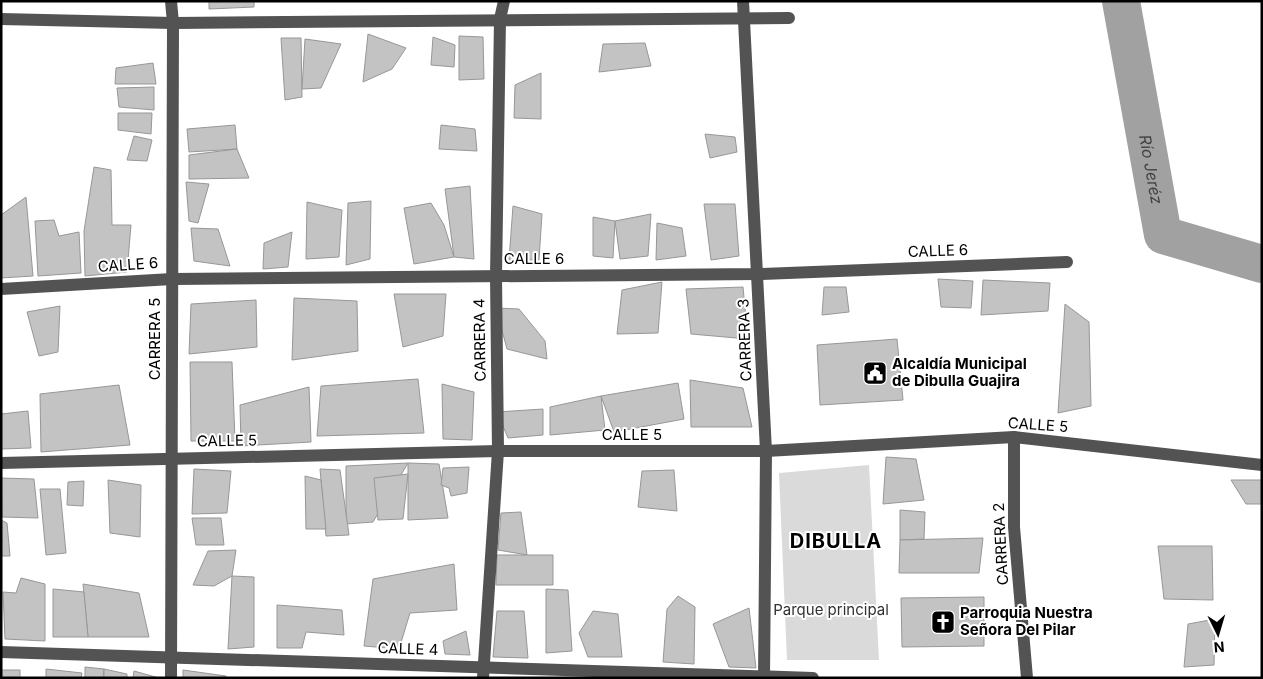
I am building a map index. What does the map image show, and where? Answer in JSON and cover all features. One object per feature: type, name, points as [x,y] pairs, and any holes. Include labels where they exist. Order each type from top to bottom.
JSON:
[{"type":"street","name":"CARRERA 5","points":[[171,1],[174,23],[171,678]]},
{"type":"street","name":"CARRERA 4","points":[[483,673],[498,451],[496,276],[500,19],[504,1]]},
{"type":"street","name":"CARRERA 3","points":[[743,1],[759,274],[766,451],[764,677]]},
{"type":"street","points":[[1,19],[174,23],[789,18]]},
{"type":"street","name":"CALLE 6","points":[[1,289],[172,278],[759,274],[1067,262]]},
{"type":"street","name":"CALLE 5","points":[[1,463],[498,451],[766,451],[1014,437],[1262,465]]},
{"type":"street","name":"CARRERA 2","points":[[1014,437],[1014,527],[1027,678]]},
{"type":"street","name":"CALLE 4","points":[[1,652],[483,673],[813,678]]},
{"type":"green space","name":"Parque principal","points":[[869,465],[879,660],[787,660],[779,473]]},
{"type":"building","points":[[209,1],[254,1],[254,7],[209,9]]},
{"type":"building","points":[[368,34],[406,48],[392,69],[363,82]]},
{"type":"building","points":[[459,36],[483,37],[484,79],[459,80]]},
{"type":"building","points":[[433,37],[455,45],[454,67],[431,65]]},
{"type":"building","points":[[281,38],[301,38],[302,97],[285,100]]},
{"type":"building","points":[[305,39],[341,44],[321,88],[302,89]]},
{"type":"building","points":[[645,43],[651,66],[599,72],[603,44]]},
{"type":"building","points":[[153,63],[156,84],[115,84],[116,68]]},
{"type":"building","points":[[541,73],[541,119],[514,118],[515,85]]},
{"type":"building","points":[[154,87],[154,110],[119,107],[117,88]]},
{"type":"building","points":[[118,113],[152,113],[151,134],[118,130]]},
{"type":"building","points":[[235,125],[237,149],[189,152],[187,129]]},
{"type":"building","points":[[441,125],[475,129],[477,151],[439,149]]},
{"type":"building","points":[[705,134],[735,137],[737,152],[710,158]]},
{"type":"building","points":[[134,136],[152,140],[147,161],[127,160]]},
{"type":"building","points":[[237,149],[249,178],[189,179],[189,155]]},
{"type":"building","points":[[94,167],[111,170],[112,225],[131,225],[127,272],[85,276],[84,231]]},
{"type":"building","points":[[186,182],[209,184],[198,223],[189,221]]},
{"type":"building","points":[[470,186],[474,259],[454,257],[445,189]]},
{"type":"building","points":[[26,197],[33,276],[1,278],[1,215]]},
{"type":"building","points":[[371,201],[370,259],[346,265],[348,203]]},
{"type":"building","points":[[307,202],[342,210],[339,257],[306,259]]},
{"type":"building","points":[[431,203],[444,225],[454,257],[414,264],[404,208]]},
{"type":"building","points":[[704,204],[735,204],[739,256],[711,260]]},
{"type":"building","points":[[513,206],[542,214],[539,260],[509,260]]},
{"type":"building","points":[[651,214],[648,256],[620,259],[615,221]]},
{"type":"building","points":[[593,217],[615,221],[613,258],[593,256]]},
{"type":"building","points":[[54,220],[59,236],[79,232],[81,273],[38,276],[35,221]]},
{"type":"building","points":[[657,223],[682,228],[686,256],[656,260]]},
{"type":"building","points":[[191,228],[218,229],[230,266],[194,261]]},
{"type":"building","points":[[292,232],[288,267],[263,269],[264,243]]},
{"type":"building","points":[[938,279],[973,281],[971,308],[941,307]]},
{"type":"building","points":[[983,280],[1050,283],[1048,311],[981,315]]},
{"type":"building","points":[[662,282],[658,333],[617,334],[622,290]]},
{"type":"building","points":[[743,287],[748,339],[691,334],[686,289]]},
{"type":"building","points":[[824,287],[846,287],[849,312],[822,315]]},
{"type":"building","points":[[394,294],[446,294],[443,336],[403,347]]},
{"type":"building","points":[[294,298],[357,301],[358,351],[292,360]]},
{"type":"building","points":[[256,300],[257,347],[189,354],[191,304]]},
{"type":"building","points":[[1065,304],[1089,322],[1091,406],[1058,413]]},
{"type":"building","points":[[60,306],[58,352],[39,356],[27,312]]},
{"type":"building","points":[[496,308],[519,309],[545,341],[547,359],[507,349]]},
{"type":"building","points":[[897,339],[903,400],[820,405],[817,345]]},
{"type":"building","points":[[190,362],[232,362],[235,441],[191,441]]},
{"type":"building","points":[[418,379],[424,433],[317,436],[321,386]]},
{"type":"building","points":[[690,380],[743,388],[752,427],[691,427]]},
{"type":"building","points":[[678,383],[684,419],[614,432],[601,396]]},
{"type":"building","points":[[442,384],[474,392],[472,440],[443,439]]},
{"type":"building","points":[[119,385],[130,445],[41,452],[40,394]]},
{"type":"building","points":[[309,387],[311,442],[241,446],[240,405]]},
{"type":"building","points":[[601,396],[605,430],[550,435],[550,407]]},
{"type":"building","points":[[543,409],[543,435],[508,438],[497,412]]},
{"type":"building","points":[[28,411],[31,448],[1,449],[1,414]]},
{"type":"building","points":[[886,457],[916,459],[924,500],[883,504]]},
{"type":"building","points":[[408,463],[439,464],[448,518],[408,520]]},
{"type":"building","points":[[408,463],[373,522],[346,524],[346,466]]},
{"type":"building","points":[[469,467],[467,493],[451,496],[449,488],[441,485],[443,468]]},
{"type":"building","points":[[194,469],[231,471],[227,513],[192,514]]},
{"type":"building","points":[[320,469],[340,470],[349,535],[326,536]]},
{"type":"building","points":[[674,470],[677,511],[638,507],[642,471]]},
{"type":"building","points":[[408,474],[403,519],[378,520],[374,478]]},
{"type":"building","points":[[305,476],[321,480],[326,529],[306,529]]},
{"type":"building","points":[[1,478],[34,479],[38,518],[2,517]]},
{"type":"building","points":[[108,480],[141,485],[140,537],[110,533]]},
{"type":"building","points":[[1231,480],[1262,480],[1262,504],[1246,504]]},
{"type":"building","points":[[84,481],[83,506],[67,505],[68,482]]},
{"type":"building","points":[[40,489],[60,489],[66,553],[46,555]]},
{"type":"building","points":[[900,510],[925,512],[924,539],[900,540]]},
{"type":"building","points":[[521,512],[527,555],[498,550],[501,513]]},
{"type":"building","points":[[192,518],[221,518],[224,545],[196,545]]},
{"type":"building","points":[[1,520],[7,523],[10,556],[1,556]]},
{"type":"building","points":[[983,538],[979,573],[899,573],[900,540]]},
{"type":"building","points":[[1158,546],[1212,546],[1213,600],[1164,599]]},
{"type":"building","points":[[236,550],[232,576],[214,586],[193,585],[208,551]]},
{"type":"building","points":[[497,555],[553,555],[553,585],[496,585]]},
{"type":"building","points":[[454,564],[457,610],[410,613],[399,649],[364,646],[373,579]]},
{"type":"building","points":[[232,576],[254,577],[254,647],[228,649]]},
{"type":"building","points":[[21,578],[45,584],[45,641],[5,639],[3,592],[16,593]]},
{"type":"building","points":[[83,584],[139,593],[149,637],[88,637]]},
{"type":"building","points":[[53,589],[84,592],[88,637],[53,637]]},
{"type":"building","points":[[546,589],[568,590],[572,651],[546,653]]},
{"type":"building","points":[[678,596],[695,607],[694,664],[663,662],[667,609]]},
{"type":"building","name":"Parroquia Nuestra Señora Del Pilar","points":[[984,597],[984,646],[902,647],[901,598]]},
{"type":"building","points":[[277,605],[342,610],[344,635],[306,632],[302,648],[277,648]]},
{"type":"building","points":[[749,608],[756,668],[729,667],[713,624]]},
{"type":"building","points":[[497,611],[524,611],[528,658],[493,657]]},
{"type":"building","points":[[593,611],[618,614],[622,657],[588,657],[579,633]]},
{"type":"building","points":[[1215,619],[1214,665],[1184,667],[1188,624]]},
{"type":"building","points":[[466,631],[470,655],[445,654],[443,641]]},
{"type":"building","points":[[85,667],[104,669],[103,678],[85,678]]},
{"type":"building","points":[[46,669],[82,673],[81,678],[46,678]]},
{"type":"building","points":[[104,669],[127,674],[127,678],[104,678]]},
{"type":"building","points":[[1,670],[20,670],[20,678],[1,678]]},
{"type":"building","points":[[183,670],[226,676],[226,678],[183,678]]},
{"type":"building","points":[[134,671],[159,678],[133,678]]},
{"type":"waterway","name":"Río Jeréz","points":[[1121,1],[1163,235],[1262,264]]},
{"type":"place","name":"Alcaldía Municipal de Dibulla Guajira","points":[[875,373]]},
{"type":"place","name":"Parroquia Nuestra Señora Del Pilar","points":[[943,622]]},
{"type":"district","name":"DIBULLA","points":[[836,541]]}]
